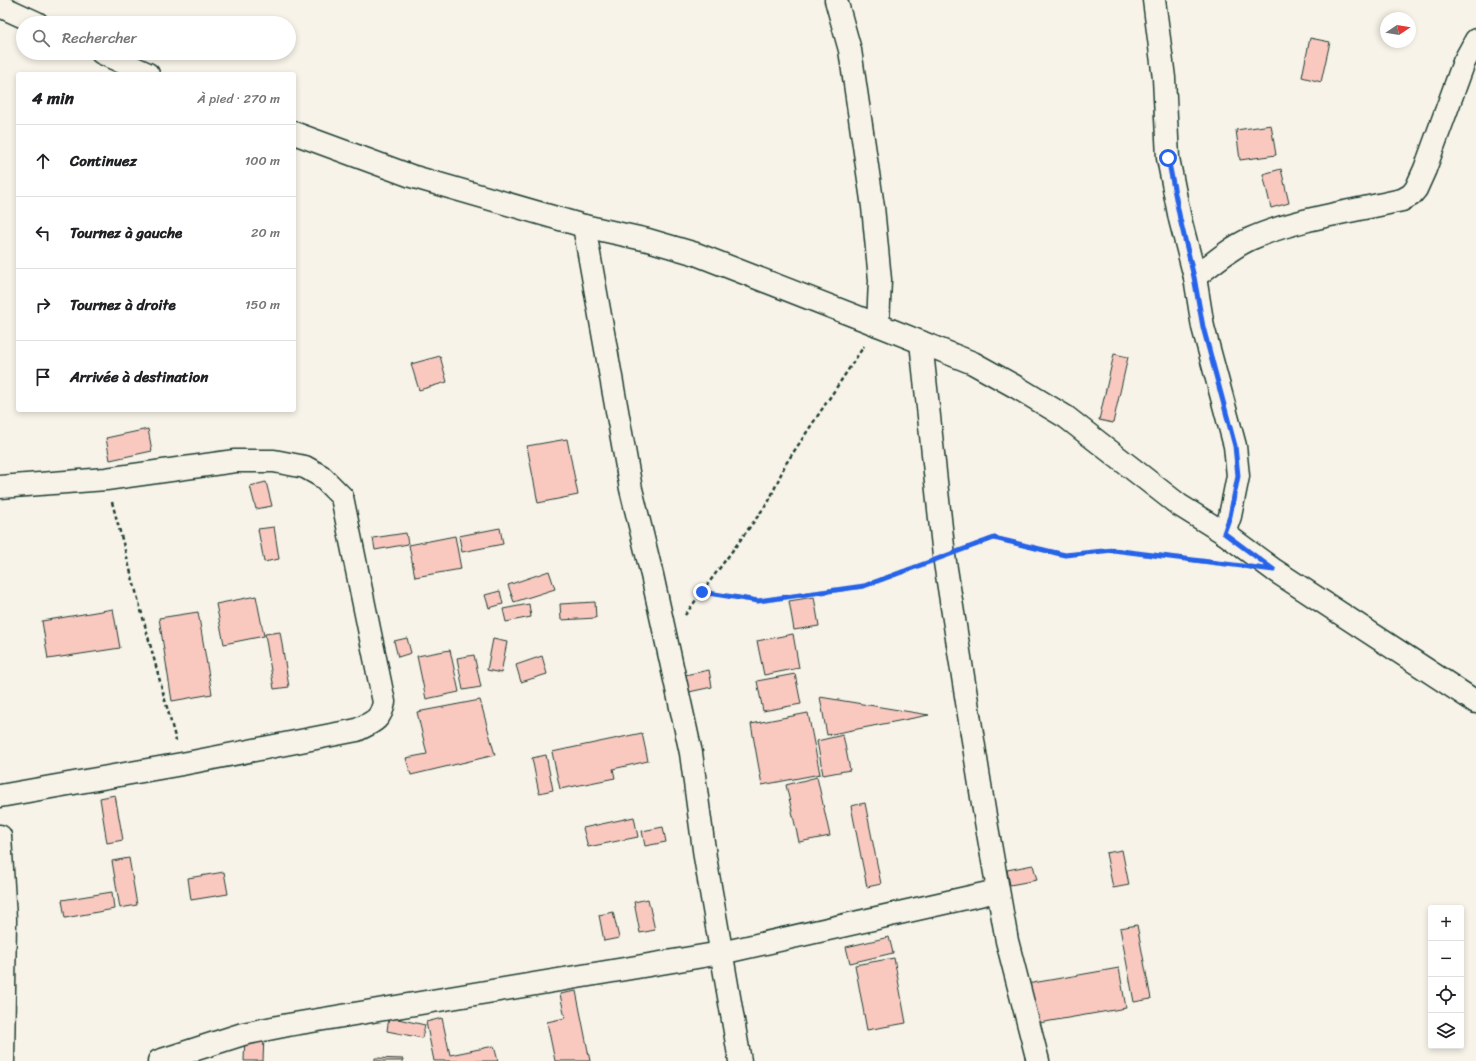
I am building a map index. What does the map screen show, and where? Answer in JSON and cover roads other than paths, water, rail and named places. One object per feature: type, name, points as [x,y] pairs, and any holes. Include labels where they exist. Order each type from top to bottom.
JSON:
[{"type":"street","points":[[836,0],[850,50],[873,207],[880,280],[878,325]]},
{"type":"street","points":[[1154,0],[1164,78],[1168,158],[1180,219],[1194,277],[1203,327],[1235,446],[1238,476],[1230,516],[1224,533]]},
{"type":"street","points":[[0,6],[22,16]]},
{"type":"street","points":[[1194,277],[1233,249],[1250,239],[1293,224],[1402,200],[1411,195],[1416,189],[1470,64],[1476,40]]},
{"type":"street","points":[[117,60],[144,72]]},
{"type":"street","points":[[296,134],[411,176],[584,226],[648,240],[696,254],[921,342],[973,364],[1018,388],[1066,417],[1179,505],[1224,533],[1274,570],[1476,702]]},
{"type":"street","points":[[584,226],[630,489],[652,576],[691,753],[704,857],[740,1061]]},
{"type":"street","points":[[921,342],[944,556],[997,891],[1007,941],[1038,1061]]},
{"type":"street","points":[[0,488],[106,479],[235,461],[274,461],[305,467],[321,476],[342,497],[384,702],[383,711],[375,721],[357,730],[182,764],[0,796]]},
{"type":"street","points":[[0,836],[5,919],[3,1061]]},
{"type":"street","points":[[159,1061],[243,1034],[288,1025],[721,953],[997,891]]}]
